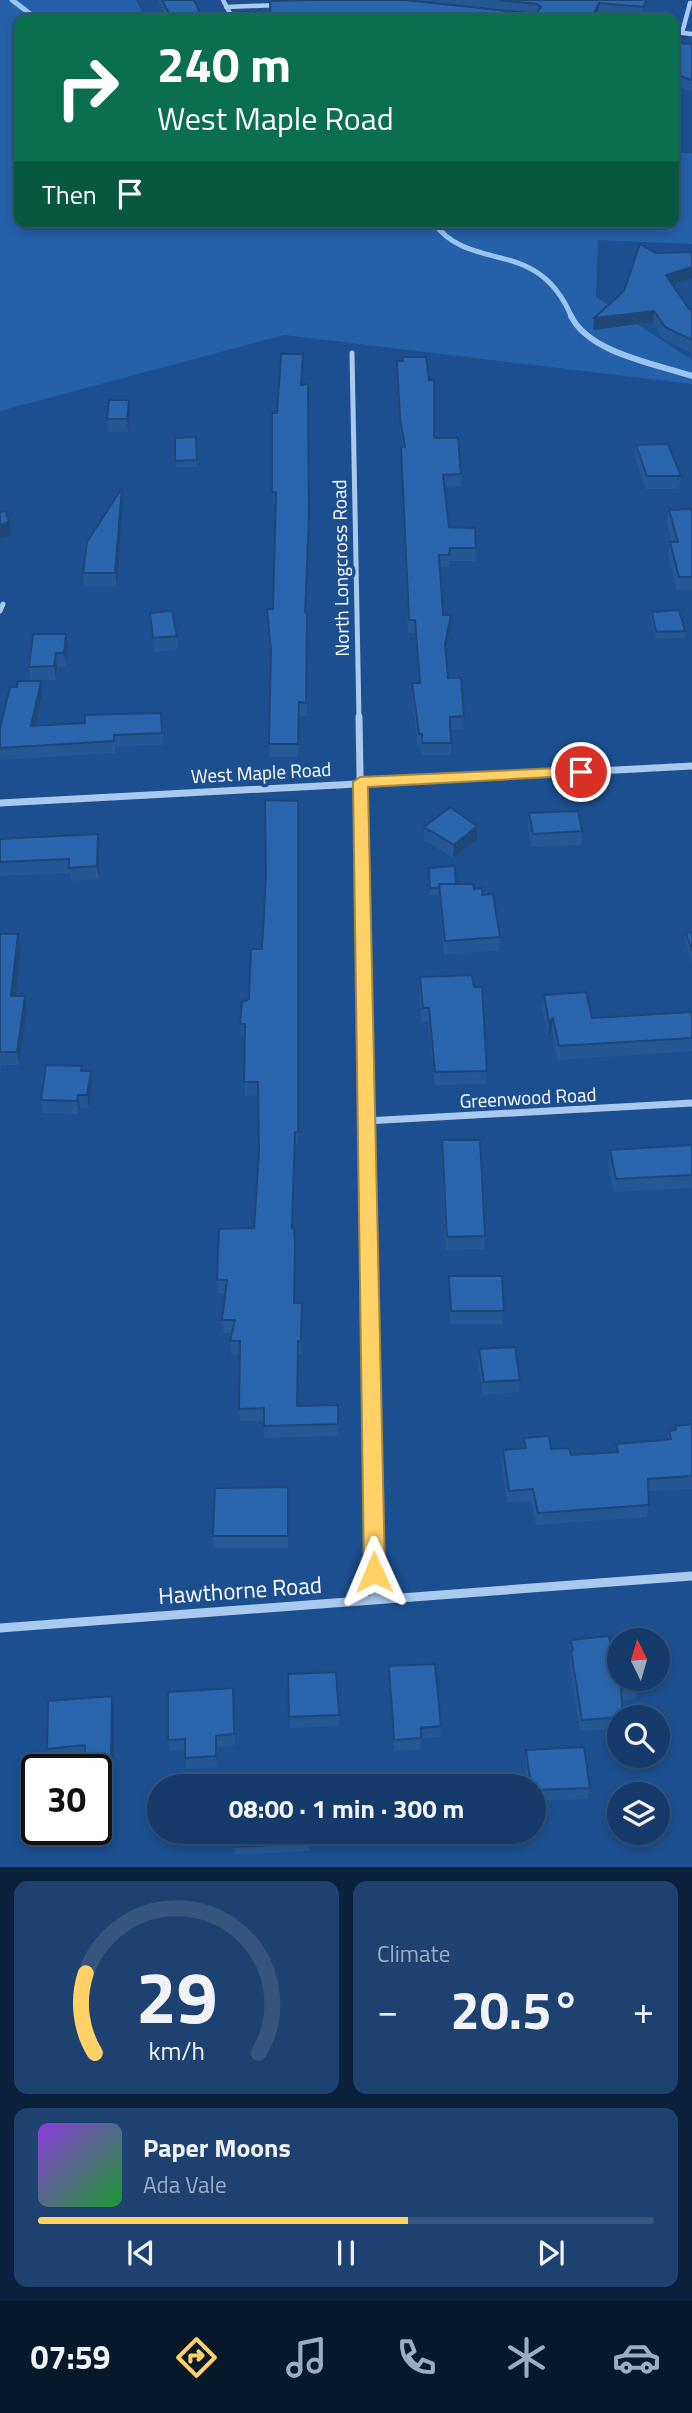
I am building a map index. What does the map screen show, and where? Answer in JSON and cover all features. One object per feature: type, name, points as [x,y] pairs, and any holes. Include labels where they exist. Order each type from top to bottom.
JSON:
[{"type":"street","points":[[223,0],[230,14]]},
{"type":"street","points":[[690,2],[682,33],[692,34]]},
{"type":"street","points":[[226,7],[279,5]]},
{"type":"street","name":"North Longcross Road","points":[[352,353],[375,1598]]},
{"type":"street","name":"West Maple Road","points":[[0,803],[692,766]]},
{"type":"street","name":"Greenwood Road","points":[[366,1121],[692,1103]]},
{"type":"street","name":"Hawthorne Road","points":[[0,1628],[692,1576]]},
{"type":"shaded area","points":[[0,0],[136,0],[143,14],[14,14],[14,228],[679,228],[679,153],[692,153],[692,244],[598,240],[596,297],[692,360],[692,384],[284,335],[0,411]]},
{"type":"building","points":[[162,0],[194,0],[201,14],[169,14]]},
{"type":"building","points":[[405,0],[536,14],[271,14],[270,1]]},
{"type":"building","points":[[499,0],[646,0],[644,7],[599,3],[594,14],[536,14],[541,7],[537,4]]},
{"type":"building","points":[[679,43],[692,44],[692,80],[679,75]]},
{"type":"building","points":[[640,244],[656,253],[692,252],[692,267],[666,275],[689,309],[692,309],[692,340],[665,327],[654,311],[594,318],[624,291]]},
{"type":"building","points":[[281,354],[303,354],[301,385],[308,384],[306,703],[299,702],[298,744],[269,744],[271,650],[267,609],[273,609],[276,492],[272,492],[272,413],[277,413]]},
{"type":"building","points":[[403,357],[426,357],[429,380],[434,380],[434,438],[458,438],[461,474],[443,475],[449,527],[475,528],[476,548],[450,548],[449,555],[439,555],[443,615],[451,615],[445,644],[448,678],[461,678],[464,716],[450,717],[451,743],[422,743],[412,683],[420,683],[415,620],[409,620],[401,447],[405,447],[400,419],[397,361],[403,361]]},
{"type":"building","points":[[109,400],[129,400],[127,419],[107,419]]},
{"type":"building","points":[[196,437],[197,460],[175,461],[175,438]]},
{"type":"building","points":[[668,444],[681,476],[647,476],[636,445]]},
{"type":"building","points":[[122,488],[115,573],[83,573],[87,542]]},
{"type":"building","points":[[692,509],[692,577],[679,577],[670,542],[678,542],[669,510]]},
{"type":"building","points":[[6,511],[9,522],[0,525],[0,512]]},
{"type":"building","points":[[679,610],[685,631],[656,632],[652,612]]},
{"type":"building","points":[[172,611],[177,636],[153,638],[150,613]]},
{"type":"building","points":[[33,634],[66,634],[64,653],[56,653],[54,666],[29,667]]},
{"type":"building","points":[[18,681],[41,681],[31,726],[85,723],[85,715],[161,713],[162,733],[114,735],[114,741],[0,748],[0,728],[10,687],[17,687]]},
{"type":"building","points":[[265,800],[298,801],[298,1132],[295,1132],[292,1228],[295,1244],[294,1303],[302,1303],[301,1341],[298,1341],[297,1406],[338,1405],[338,1424],[264,1426],[264,1408],[239,1409],[240,1341],[230,1341],[235,1320],[222,1320],[227,1280],[217,1280],[219,1229],[254,1228],[259,1152],[258,1082],[244,1082],[245,1024],[240,1024],[242,1002],[249,999],[251,949],[262,949],[266,875]]},
{"type":"building","points":[[450,807],[477,826],[454,845],[424,827]]},
{"type":"building","points":[[578,811],[582,831],[533,834],[529,813]]},
{"type":"building","points":[[98,834],[97,866],[69,868],[69,859],[0,862],[0,839]]},
{"type":"building","points":[[455,866],[456,884],[439,884],[439,888],[430,888],[429,868]]},
{"type":"building","points":[[439,884],[473,884],[474,889],[482,888],[482,895],[493,894],[500,937],[445,941]]},
{"type":"building","points":[[692,932],[692,951],[686,933]]},
{"type":"building","points":[[0,934],[18,934],[11,996],[25,996],[17,1052],[0,1052]]},
{"type":"building","points":[[472,975],[474,987],[482,987],[487,1071],[435,1072],[429,1008],[423,1008],[420,977]]},
{"type":"building","points":[[586,992],[592,1018],[692,1012],[692,1038],[559,1046],[553,1018],[549,1022],[544,995]]},
{"type":"building","points":[[46,1065],[82,1066],[81,1071],[91,1071],[87,1095],[78,1095],[77,1101],[41,1100]]},
{"type":"building","points":[[442,1140],[480,1140],[485,1236],[447,1237]]},
{"type":"building","points":[[692,1145],[692,1175],[616,1179],[610,1150]]},
{"type":"building","points":[[449,1276],[502,1276],[504,1311],[451,1311]]},
{"type":"building","points":[[515,1347],[520,1380],[484,1382],[479,1349]]},
{"type":"building","points":[[692,1424],[692,1476],[648,1479],[649,1505],[538,1513],[533,1489],[509,1491],[503,1450],[526,1448],[524,1438],[549,1436],[551,1449],[569,1448],[571,1455],[618,1452],[616,1444],[671,1439],[669,1431],[676,1430],[675,1426]]},
{"type":"building","points":[[288,1487],[288,1536],[213,1536],[215,1488]]},
{"type":"building","points":[[607,1636],[607,1691],[621,1691],[622,1705],[607,1705],[607,1718],[582,1720],[571,1640]]},
{"type":"building","points":[[435,1664],[441,1726],[421,1728],[421,1738],[394,1740],[389,1666]]},
{"type":"building","points":[[336,1672],[339,1715],[289,1717],[288,1674]]},
{"type":"building","points":[[233,1688],[234,1734],[216,1736],[216,1756],[185,1758],[185,1739],[168,1740],[168,1692]]},
{"type":"building","points":[[112,1696],[111,1754],[85,1754],[85,1745],[47,1749],[48,1701]]},
{"type":"building","points":[[584,1747],[590,1788],[546,1790],[546,1774],[529,1774],[526,1750]]},
{"type":"building","points":[[234,1844],[290,1844],[234,1847]]},
{"type":"waterway","points":[[12,0],[30,14]]},
{"type":"waterway","points":[[439,228],[448,238],[466,248],[523,265],[541,275],[558,292],[572,318]]},
{"type":"waterway","points":[[571,316],[580,329],[608,348],[692,376]]},
{"type":"route","points":[[374,1572],[360,782],[581,772]]}]
